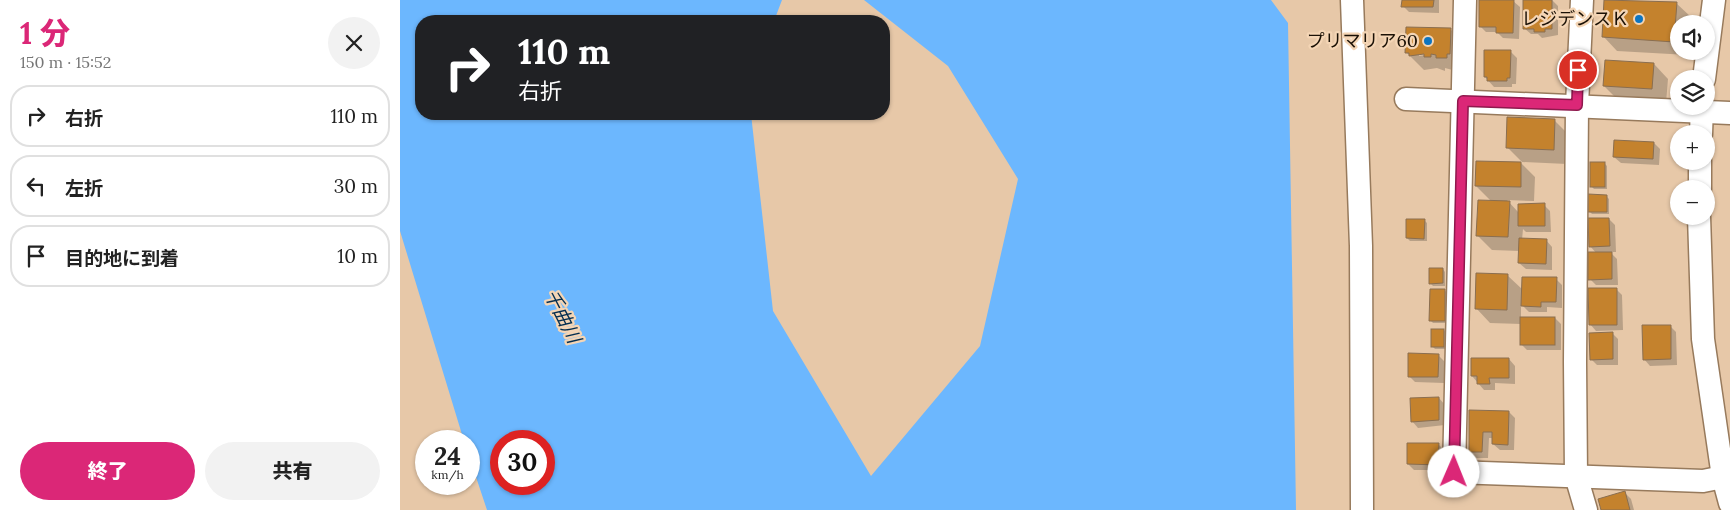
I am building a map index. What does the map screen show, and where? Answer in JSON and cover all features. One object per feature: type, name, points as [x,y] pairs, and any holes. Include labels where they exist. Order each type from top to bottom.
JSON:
[{"type":"street","points":[[1352,0],[1361,246],[1362,510]]},
{"type":"street","points":[[1465,0],[1454,472],[1703,481],[1723,477]]},
{"type":"street","points":[[1582,0],[1577,105],[1576,476],[1586,510]]},
{"type":"street","points":[[1705,70],[1714,0]]},
{"type":"street","points":[[1406,100],[1670,108]]},
{"type":"street","points":[[1715,110],[1730,112]]},
{"type":"street","points":[[1699,225],[1703,339],[1723,477],[1730,503]]},
{"type":"water","name":"千曲川","points":[[400,0],[782,0],[776,15],[415,15],[415,120],[752,120],[773,311],[871,476],[980,346],[1018,179],[948,66],[890,20],[890,15],[883,15],[864,0],[1271,0],[1288,23],[1296,510],[487,510],[480,489],[480,430],[461,430],[400,231]]},
{"type":"building","points":[[1402,0],[1434,0],[1433,7],[1401,7]]},
{"type":"building","points":[[1479,0],[1514,0],[1513,33],[1496,33],[1496,27],[1479,27]]},
{"type":"building","points":[[1523,0],[1552,0],[1552,29],[1545,29],[1545,32],[1534,32],[1534,29],[1523,29]]},
{"type":"building","name":"レジデンスＫ","points":[[1604,0],[1677,2],[1676,15],[1670,15],[1670,42],[1602,37]]},
{"type":"building","name":"プリマリア60","points":[[1406,27],[1451,28],[1450,54],[1447,54],[1447,58],[1436,58],[1436,55],[1431,54],[1431,57],[1424,57],[1424,54],[1409,56],[1409,53],[1405,53]]},
{"type":"building","points":[[1484,50],[1511,50],[1510,78],[1507,78],[1507,81],[1487,81],[1487,77],[1484,77]]},
{"type":"building","points":[[1605,60],[1654,63],[1652,89],[1603,86]]},
{"type":"building","points":[[1507,117],[1555,119],[1554,150],[1506,148]]},
{"type":"building","points":[[1614,140],[1654,142],[1653,159],[1613,157]]},
{"type":"building","points":[[1476,161],[1521,162],[1521,187],[1475,186]]},
{"type":"building","points":[[1590,162],[1605,162],[1605,187],[1590,187]]},
{"type":"building","points":[[1588,194],[1607,195],[1607,212],[1588,212]]},
{"type":"building","points":[[1478,200],[1510,201],[1508,237],[1476,236]]},
{"type":"building","points":[[1545,203],[1545,226],[1518,226],[1518,204]]},
{"type":"building","points":[[1588,218],[1609,218],[1610,246],[1589,247]]},
{"type":"building","points":[[1406,219],[1425,219],[1424,239],[1406,238]]},
{"type":"building","points":[[1519,238],[1547,239],[1546,264],[1518,263]]},
{"type":"building","points":[[1588,252],[1612,252],[1612,279],[1588,280]]},
{"type":"building","points":[[1429,268],[1443,268],[1443,283],[1429,284]]},
{"type":"building","points":[[1476,273],[1508,274],[1507,310],[1475,309]]},
{"type":"building","points":[[1522,277],[1557,277],[1556,302],[1541,302],[1541,307],[1521,306]]},
{"type":"building","points":[[1588,288],[1617,288],[1617,325],[1589,325]]},
{"type":"building","points":[[1430,289],[1445,289],[1445,321],[1429,321]]},
{"type":"building","points":[[1520,317],[1555,317],[1555,345],[1520,345]]},
{"type":"building","points":[[1642,325],[1671,325],[1671,359],[1643,360]]},
{"type":"building","points":[[1431,329],[1444,329],[1444,347],[1431,347]]},
{"type":"building","points":[[1613,332],[1613,359],[1590,360],[1589,333]]},
{"type":"building","points":[[1408,353],[1439,354],[1438,377],[1408,377]]},
{"type":"building","points":[[1471,358],[1509,358],[1509,378],[1489,378],[1490,384],[1477,384],[1477,376],[1471,376]]},
{"type":"building","points":[[1439,397],[1439,420],[1411,422],[1410,398]]},
{"type":"building","points":[[1469,410],[1509,411],[1508,445],[1492,444],[1492,432],[1483,432],[1482,452],[1469,452]]},
{"type":"building","points":[[1407,443],[1439,443],[1438,465],[1407,464]]},
{"type":"building","points":[[1625,491],[1630,510],[1601,510],[1598,499]]},
{"type":"place","name":"レジデンスＫ","points":[[1639,19]]},
{"type":"place","name":"プリマリア60","points":[[1428,41]]},
{"type":"route","points":[[1454,472],[1463,101],[1577,105],[1578,70]]}]
